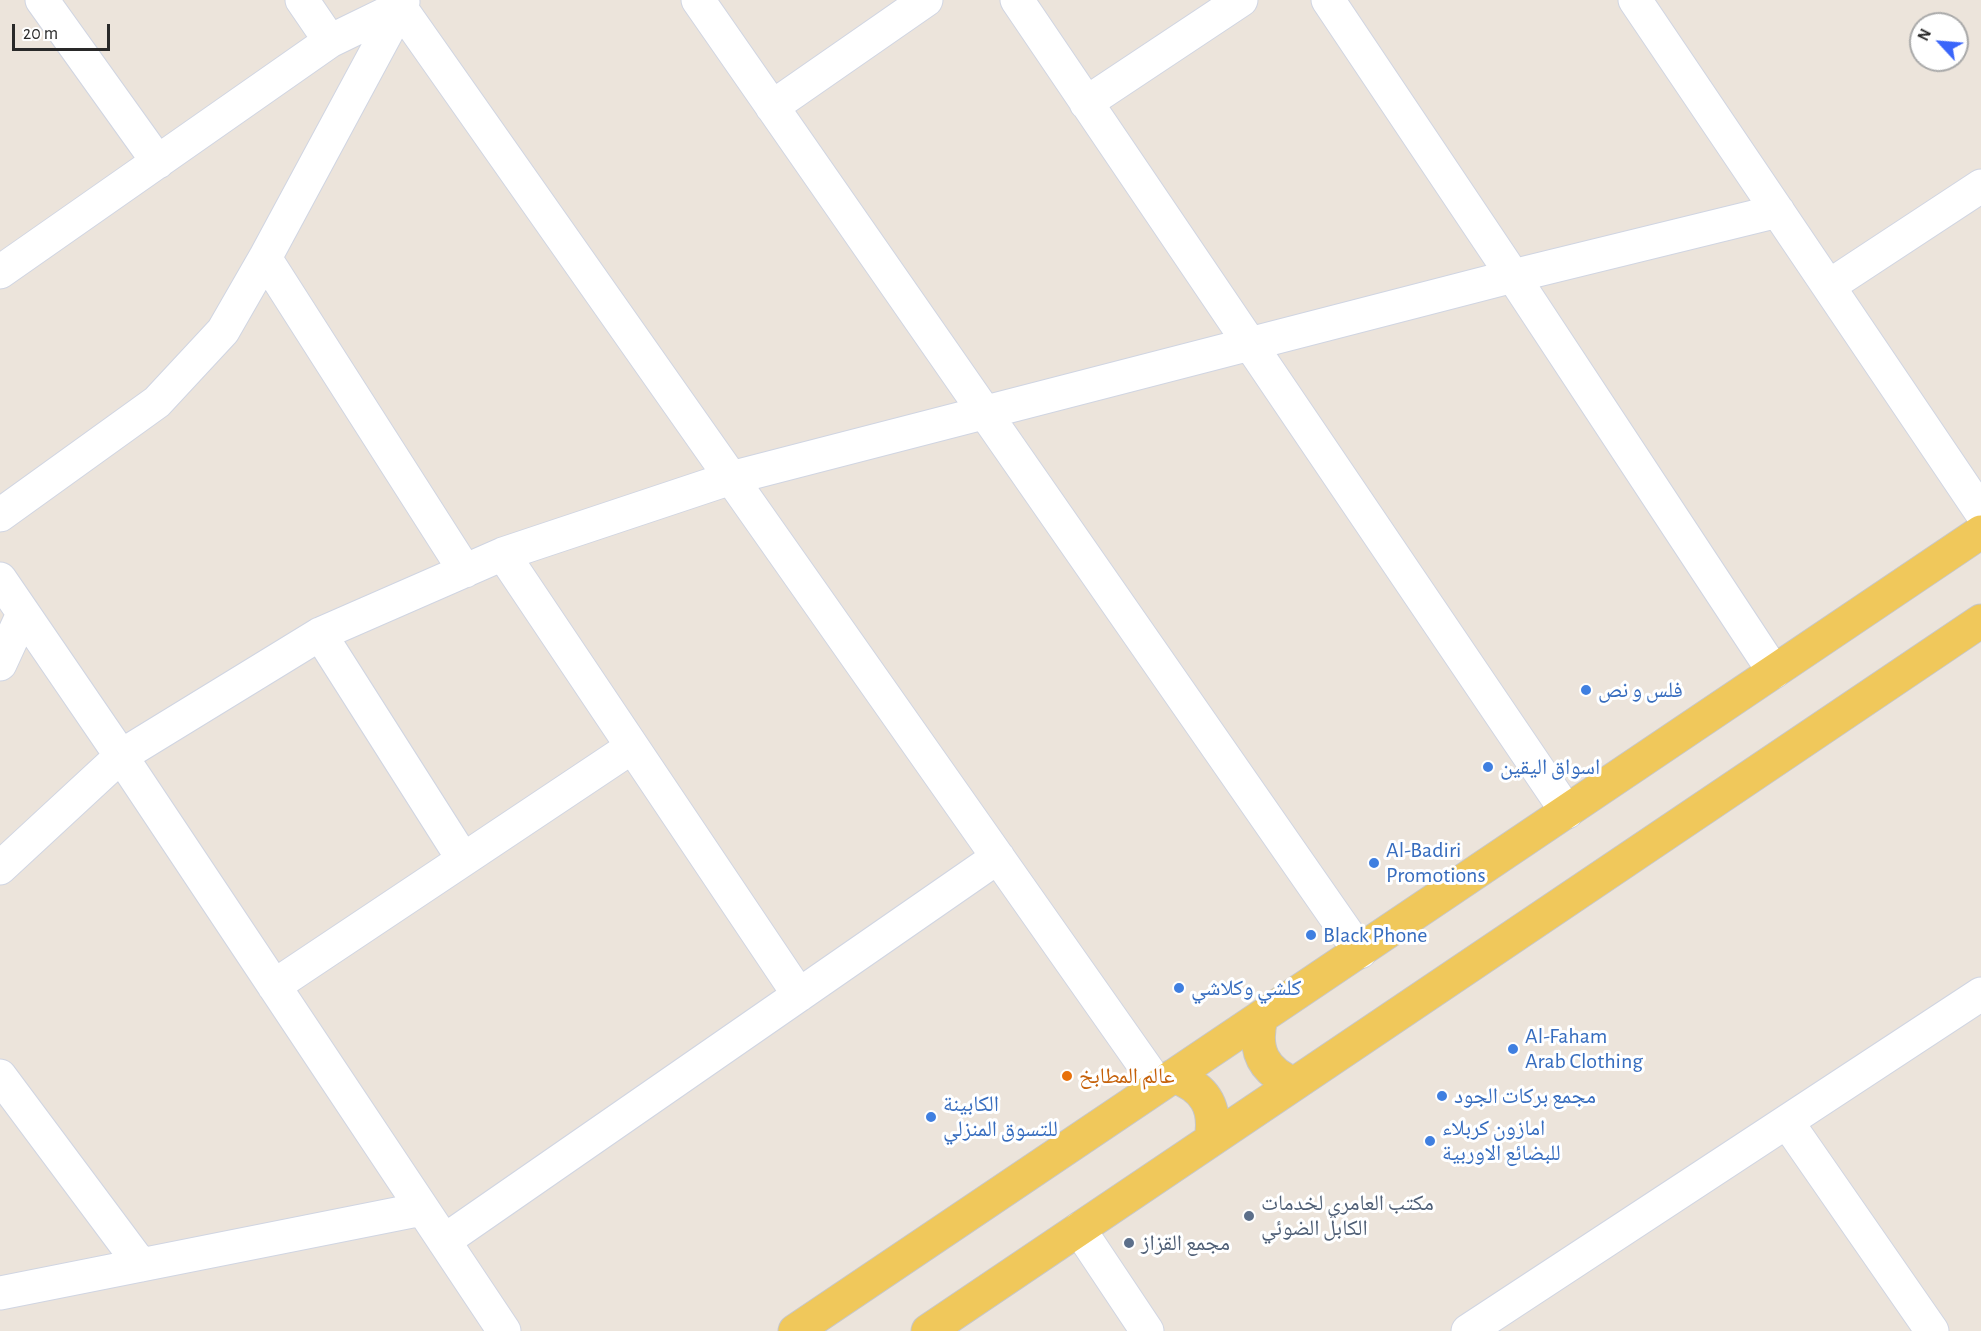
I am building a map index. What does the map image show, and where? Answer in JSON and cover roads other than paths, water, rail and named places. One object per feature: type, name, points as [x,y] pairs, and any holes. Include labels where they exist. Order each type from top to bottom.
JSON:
[{"type":"main road","points":[[795,1331],[1981,532]]},
{"type":"main road","points":[[928,1331],[1981,621]]},
{"type":"main road","points":[[1261,1018],[1258,1038],[1263,1058],[1271,1070],[1282,1079],[1294,1084]]},
{"type":"main road","points":[[1165,1081],[1186,1080],[1198,1088],[1212,1112],[1211,1140]]},
{"type":"street","points":[[42,0],[158,162]]},
{"type":"street","points":[[302,0],[330,41]]},
{"type":"street","points":[[698,0],[1360,952]]},
{"type":"street","points":[[772,107],[926,0]]},
{"type":"street","points":[[1017,0],[1567,812]]},
{"type":"street","points":[[1086,103],[1241,0]]},
{"type":"street","points":[[1328,0],[1774,672]]},
{"type":"street","points":[[1635,0],[1981,512]]},
{"type":"street","points":[[0,272],[330,41],[402,3]]},
{"type":"street","points":[[0,515],[158,402],[223,331],[265,258],[402,3]]},
{"type":"street","points":[[402,3],[731,478],[998,857],[1165,1081]]},
{"type":"street","points":[[1828,286],[1981,186]]},
{"type":"street","points":[[0,868],[121,756],[320,634],[503,554],[731,478],[1513,276],[1778,211]]},
{"type":"street","points":[[265,258],[465,571]]},
{"type":"street","points":[[503,554],[799,995]]},
{"type":"street","points":[[0,579],[11,615],[121,756],[504,1331]]},
{"type":"street","points":[[0,664],[11,615]]},
{"type":"street","points":[[320,634],[463,860]]},
{"type":"street","points":[[274,986],[632,747]]},
{"type":"street","points":[[444,1241],[998,857]]},
{"type":"street","points":[[1468,1331],[1981,994]]},
{"type":"street","points":[[0,1076],[141,1265]]},
{"type":"street","points":[[1787,1122],[1929,1330]]},
{"type":"street","points":[[0,1293],[422,1209]]},
{"type":"street","points":[[1079,1229],[1147,1331]]},
{"type":"place","name":"فلس و نص","points":[[1586,690]]},
{"type":"place","name":"اسواق اليقين","points":[[1488,767]]},
{"type":"place","name":"Al-Badiri Promotions","points":[[1374,863]]},
{"type":"place","name":"Black Phone","points":[[1311,935]]},
{"type":"place","name":"كلشي وكلاشي","points":[[1179,988]]},
{"type":"place","name":"Al-Faham Arab Clothing","points":[[1513,1049]]},
{"type":"place","name":"عالم المطابخ","points":[[1067,1076]]},
{"type":"place","name":"مجمع بركات الجود","points":[[1442,1096]]},
{"type":"place","name":"الكابينة للتسوق المنزلي","points":[[931,1117]]},
{"type":"place","name":"امازون كربلاء للبضائع الاوربية","points":[[1430,1141]]},
{"type":"place","name":"مكتب العامري لخدمات الكابل الضوئي","points":[[1249,1216]]},
{"type":"place","name":"مجمع القزاز","points":[[1129,1243]]}]
